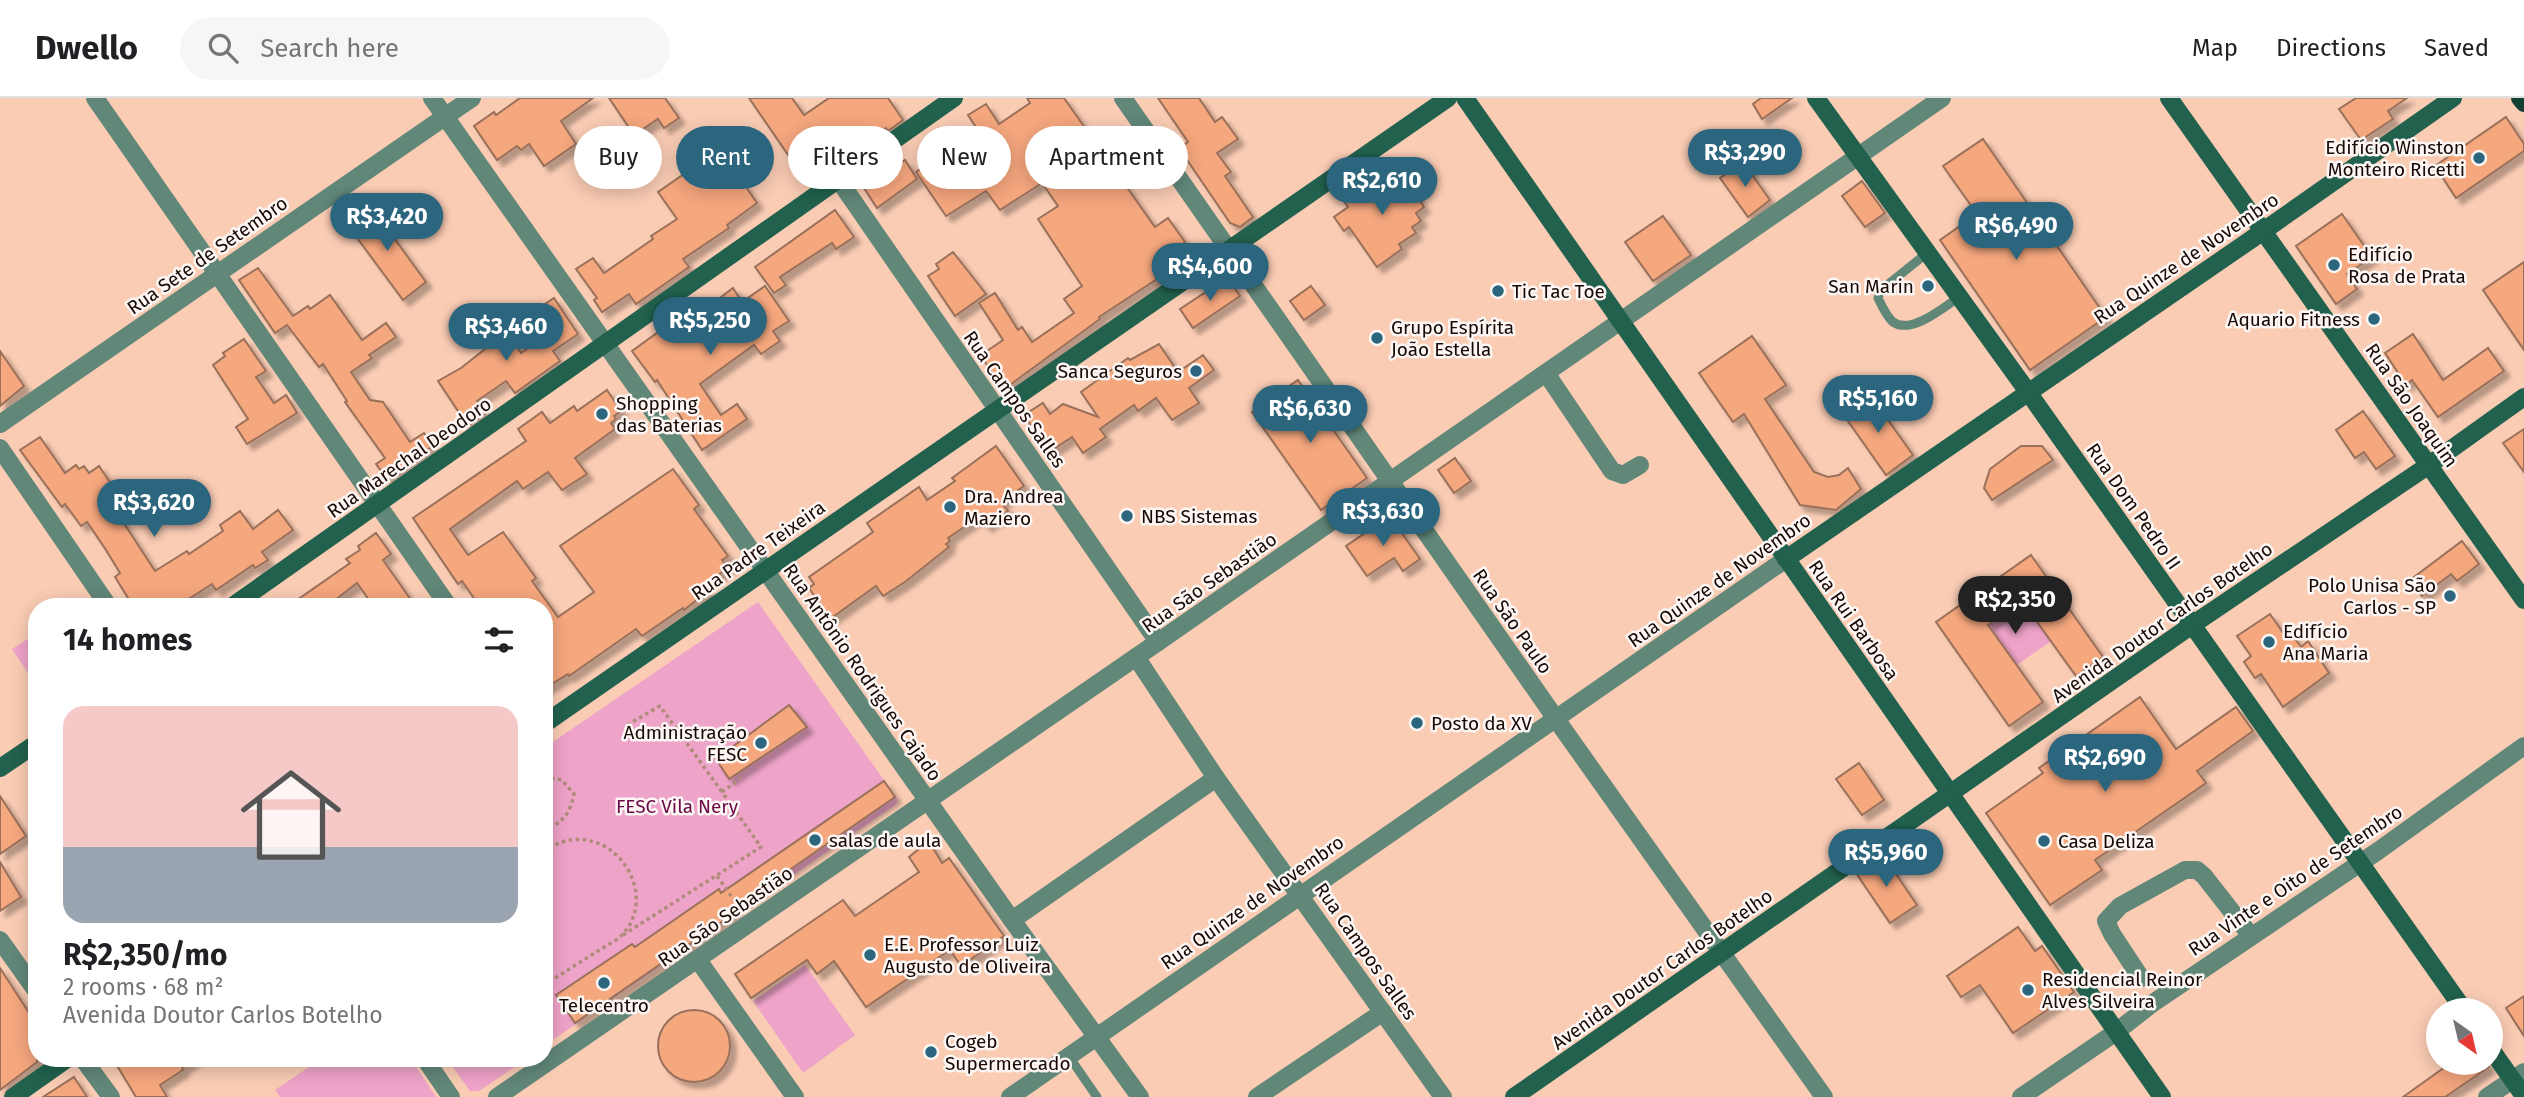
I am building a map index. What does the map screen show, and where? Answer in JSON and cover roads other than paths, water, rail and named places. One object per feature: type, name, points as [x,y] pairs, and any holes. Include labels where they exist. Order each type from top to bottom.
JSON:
[{"type":"main road","name":"Rua Marechal Deodoro","points":[[903,134],[954,98]]},
{"type":"main road","name":"Rua Padre Teixeira","points":[[553,718],[1448,98]]},
{"type":"main road","name":"Rua Rui Barbosa","points":[[1465,98],[2162,1097]]},
{"type":"main road","name":"Rua Dom Pedro II","points":[[1816,98],[2028,392],[2456,998]]},
{"type":"main road","name":"Rua São Joaquim","points":[[2169,98],[2524,600]]},
{"type":"main road","name":"Rua Quinze de Novembro","points":[[1786,559],[2453,98]]},
{"type":"main road","points":[[2520,98],[2524,103]]},
{"type":"main road","name":"Rua Marechal Deodoro","points":[[244,598],[824,189]]},
{"type":"main road","name":"Avenida Doutor Carlos Botelho","points":[[1514,1097],[2524,397]]},
{"type":"main road","points":[[0,768],[28,749]]},
{"type":"main road","points":[[2503,1061],[2519,1076],[2524,1096]]},
{"type":"main road","points":[[13,1097],[56,1067]]},
{"type":"street","points":[[95,98],[443,598]]},
{"type":"street","name":"Rua Antônio Rodrigues Cajado","points":[[432,98],[1140,1097]]},
{"type":"street","name":"Rua Sete de Setembro","points":[[0,424],[472,98]]},
{"type":"street","name":"Rua São Paulo","points":[[1123,98],[1556,719],[1824,1097]]},
{"type":"street","name":"Rua São Sebastião","points":[[553,1059],[1942,98]]},
{"type":"street","name":"Rua Campos Salles","points":[[845,189],[1158,642]]},
{"type":"street","points":[[1546,373],[1612,471],[1623,475],[1640,466]]},
{"type":"street","points":[[0,448],[103,598]]},
{"type":"street","name":"Rua Quinze de Novembro","points":[[1010,1097],[1786,559]]},
{"type":"street","name":"Rua Campos Salles","points":[[1136,657],[1216,778],[1443,1097]]},
{"type":"street","name":"Rua Vinte e Oito de Setembro","points":[[2021,1097],[2524,746]]},
{"type":"street","points":[[1012,920],[1216,778]]},
{"type":"street","points":[[2141,978],[2106,921],[2120,906],[2185,870],[2197,870],[2204,876],[2251,936]]},
{"type":"street","points":[[0,940],[28,979]]},
{"type":"street","points":[[698,960],[795,1097]]},
{"type":"street","points":[[1257,1097],[1383,1012]]},
{"type":"street","points":[[89,1067],[111,1097]]},
{"type":"street","points":[[430,1067],[451,1097]]},
{"type":"street","name":"Rua São Sebastião","points":[[497,1097],[541,1067]]},
{"type":"street","points":[[2487,1097],[2519,1076]]},
{"type":"lane","points":[[1927,253],[1881,290],[1878,298],[1886,313],[1894,323],[1906,327],[1959,298]]},
{"type":"lane","points":[[1068,1055],[1097,1097]]},
{"type":"place","name":"Edifício Winston Monteiro Ricetti","points":[[2479,158]]},
{"type":"place","name":"Edifício Rosa de Prata","points":[[2334,265]]},
{"type":"place","name":"San Marin","points":[[1928,286]]},
{"type":"place","name":"Tic Tac Toe","points":[[1498,291]]},
{"type":"place","name":"Aquario Fitness","points":[[2374,319]]},
{"type":"place","name":"Grupo Espírita João Estella","points":[[1377,338]]},
{"type":"place","name":"Sanca Seguros","points":[[1196,371]]},
{"type":"place","name":"Shopping das Baterias","points":[[602,414]]},
{"type":"place","name":"Dra. Andrea Maziero","points":[[950,507]]},
{"type":"place","name":"NBS Sistemas","points":[[1127,516]]},
{"type":"place","name":"Polo Unisa São Carlos - SP","points":[[2450,596]]},
{"type":"place","name":"Edifício Ana Maria","points":[[2269,642]]},
{"type":"place","name":"Posto da XV","points":[[1417,723]]},
{"type":"place","name":"Administração FESC","points":[[761,743]]},
{"type":"place","name":"salas de aula","points":[[815,840]]},
{"type":"place","name":"Casa Deliza","points":[[2044,841]]},
{"type":"place","name":"E.E. Professor Luiz Augusto de Oliveira","points":[[870,955]]},
{"type":"place","name":"Telecentro","points":[[604,983]]},
{"type":"place","name":"Residencial Reinor Alves Silveira","points":[[2028,990]]},
{"type":"place","name":"Cogeb Supermercado","points":[[931,1052]]},
{"type":"park label","name":"FESC Vila Nery","points":[[677,806]]}]
